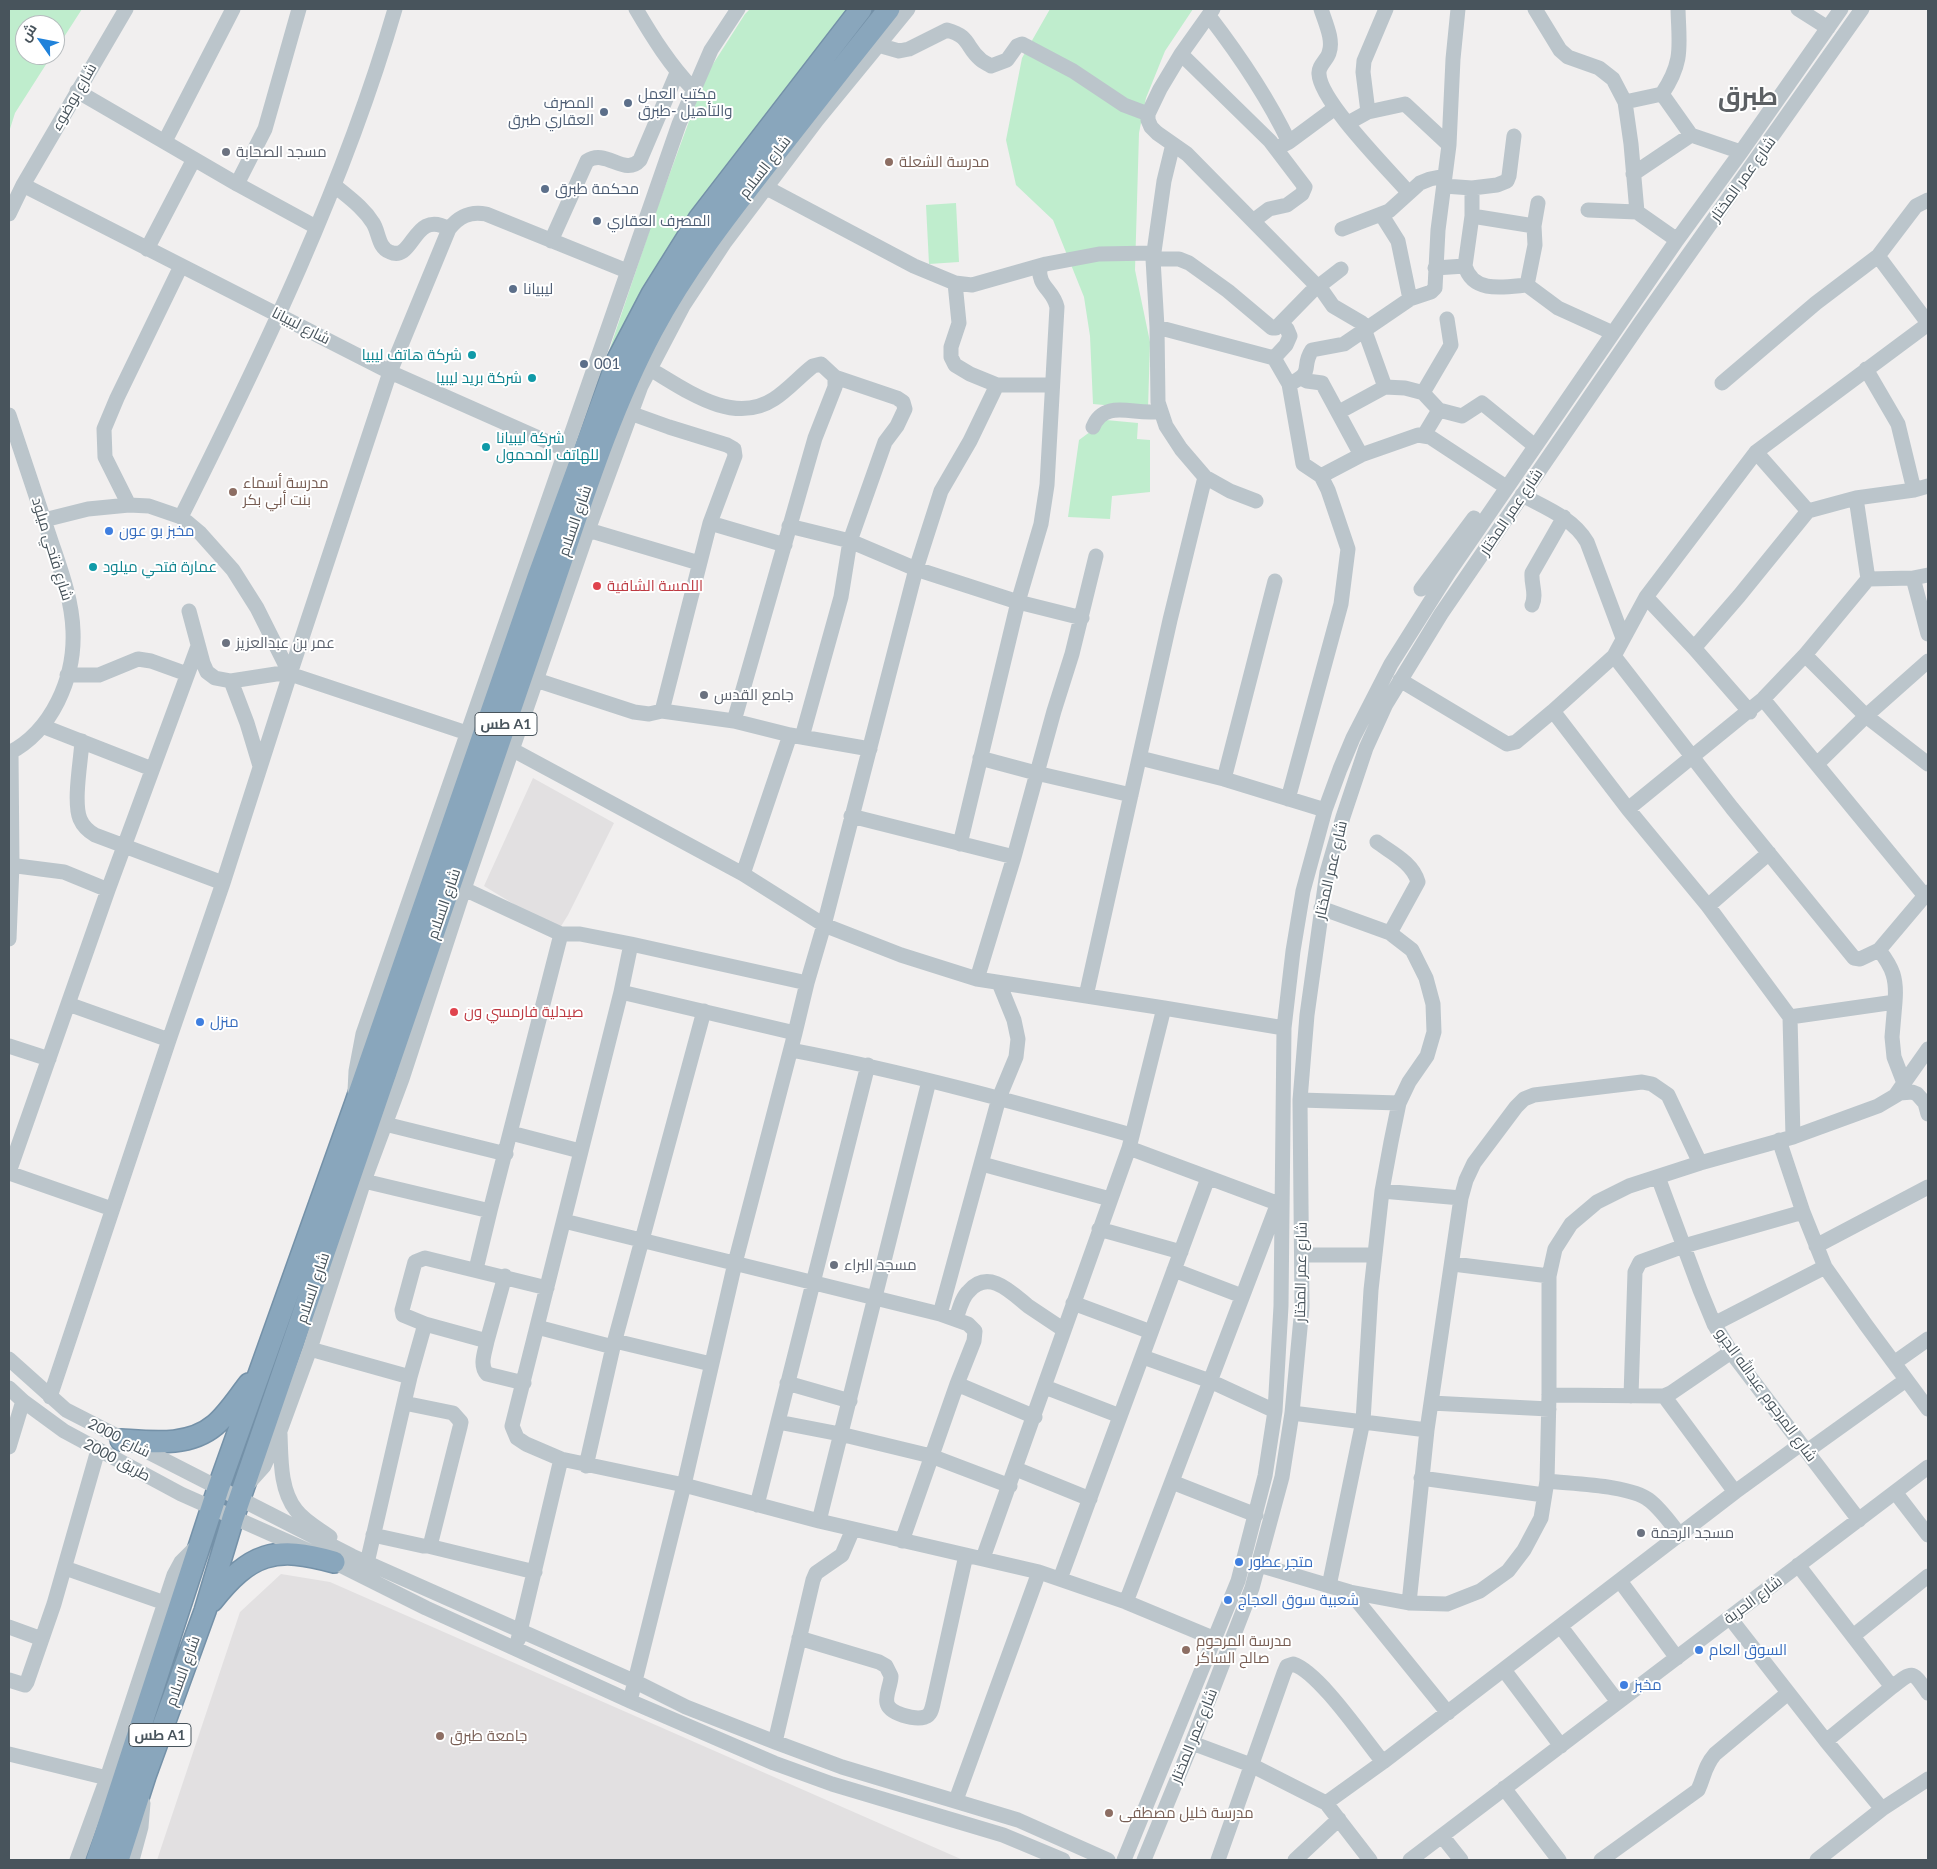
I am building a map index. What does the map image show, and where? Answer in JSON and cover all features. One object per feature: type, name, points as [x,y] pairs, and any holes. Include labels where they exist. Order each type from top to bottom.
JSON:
[{"type":"highway","name":"شارع السلام","points":[[97,1860],[215,1499],[355,1105],[538,577],[574,454],[618,359],[672,260],[699,219],[861,9]]},
{"type":"highway","name":"شارع السلام","points":[[118,1860],[145,1776],[204,1611],[584,494],[637,363],[668,304],[715,231],[889,9]]},
{"type":"highway","points":[[122,1440],[171,1442],[187,1439],[213,1427],[249,1384],[264,1360]]},
{"type":"highway","points":[[204,1611],[235,1575],[257,1559],[271,1555],[303,1554],[343,1559]]},
{"type":"street","name":"شارع بوضوء","points":[[23,185],[126,9]]},
{"type":"street","points":[[165,141],[233,9]]},
{"type":"street","points":[[237,184],[265,129],[300,9]]},
{"type":"street","points":[[181,517],[228,422],[334,185],[359,120],[395,9]]},
{"type":"street","points":[[636,9],[663,53],[693,90]]},
{"type":"street","points":[[355,1105],[356,1071],[363,1034],[467,733],[574,454],[627,272],[679,124],[693,90],[711,50],[738,9]]},
{"type":"street","points":[[908,9],[817,120],[725,242],[683,306],[650,369],[630,413],[464,889],[402,1079],[364,1181],[310,1349],[280,1431],[264,1466],[240,1501],[426,1608],[630,1701],[774,1763],[832,1784],[1003,1835],[1063,1860]]},
{"type":"street","points":[[1321,9],[1328,30],[1330,48],[1329,55],[1319,70],[1319,75],[1335,108],[1408,192]]},
{"type":"street","points":[[1368,112],[1363,72],[1364,61],[1386,9]]},
{"type":"street","points":[[1295,381],[1306,373],[1312,350],[1344,344],[1410,299],[1435,288],[1435,268],[1444,181],[1450,145],[1458,9]]},
{"type":"street","points":[[1535,9],[1560,50],[1568,57],[1599,68],[1613,79],[1625,102],[1637,212]]},
{"type":"street","points":[[1625,102],[1662,94],[1672,78],[1679,57],[1678,9]]},
{"type":"street","points":[[1798,9],[1828,28]]},
{"type":"street","name":"شارع عمر المختار","points":[[1124,1860],[1238,1581],[1265,1476],[1275,1411],[1281,1306],[1280,1204],[1284,1028],[1293,951],[1303,891],[1325,810],[1353,738],[1390,664],[1449,572],[1532,444],[1841,9]]},
{"type":"street","name":"شارع عمر المختار","points":[[1144,1860],[1252,1588],[1282,1477],[1292,1413],[1302,1307],[1300,1100],[1307,1014],[1321,908],[1328,872],[1343,817],[1366,748],[1386,704],[1440,614],[1668,284],[1823,67],[1862,9]]},
{"type":"street","points":[[1253,221],[1264,211],[1286,205],[1305,190],[1305,187],[1283,145],[1278,119],[1211,12],[1181,54],[1148,114],[1151,127],[1157,134],[1188,154],[1253,221],[1318,286],[1333,306],[1362,323],[1385,387]]},
{"type":"street","points":[[878,45],[899,51],[947,30],[958,33],[980,59],[991,66],[1007,60],[1017,46],[1022,44],[1073,70],[1124,105],[1148,114]]},
{"type":"street","points":[[1181,54],[1283,145]]},
{"type":"street","points":[[1808,56],[1823,67]]},
{"type":"street","points":[[552,241],[587,162],[601,157],[627,166],[633,165],[640,160],[677,72]]},
{"type":"street","points":[[78,91],[237,184],[316,227]]},
{"type":"street","points":[[1662,94],[1691,135],[1741,152]]},
{"type":"street","points":[[1348,123],[1368,112],[1405,104],[1450,145]]},
{"type":"street","points":[[1283,145],[1335,108]]},
{"type":"street","points":[[1633,174],[1691,135]]},
{"type":"street","points":[[1342,230],[1396,206],[1408,192],[1420,183],[1430,179],[1472,188],[1497,185],[1507,181],[1514,136]]},
{"type":"street","points":[[1173,144],[1164,180],[1154,256],[1158,402],[1166,426],[1181,449],[1205,477],[1230,491],[1256,501]]},
{"type":"street","points":[[147,249],[194,159]]},
{"type":"street","points":[[9,214],[23,185]]},
{"type":"street","name":"شارع ليبيانا","points":[[23,185],[390,372],[574,454]]},
{"type":"street","points":[[334,185],[356,203],[368,216],[375,226],[381,245],[391,253],[403,252],[423,227],[436,224],[449,229]]},
{"type":"street","points":[[765,187],[914,266],[955,283],[972,285],[1040,266],[1099,254],[1179,259],[1189,262],[1228,291],[1272,328],[1276,328],[1318,286],[1341,269]]},
{"type":"street","points":[[1472,188],[1472,216],[1466,266],[1468,274],[1472,279],[1493,288],[1527,285],[1558,308],[1610,332]]},
{"type":"street","points":[[1722,383],[1816,303],[1878,256],[1916,206],[1928,200]]},
{"type":"street","points":[[1527,285],[1534,245],[1534,226],[1538,204]]},
{"type":"street","points":[[1588,210],[1637,212],[1677,240]]},
{"type":"street","points":[[50,1397],[223,883],[390,372],[449,229],[460,218],[479,213],[627,272]]},
{"type":"street","points":[[1380,214],[1398,241],[1410,299]]},
{"type":"street","points":[[1472,216],[1534,226]]},
{"type":"street","points":[[1400,680],[1507,744],[1516,742],[1553,711],[1614,656],[1646,597],[1756,452],[1928,323],[1878,256]]},
{"type":"street","points":[[129,505],[105,457],[104,429],[181,266]]},
{"type":"street","points":[[960,844],[1018,602],[1041,524],[1047,485],[1057,307],[1054,297],[1042,284],[1040,266]]},
{"type":"street","points":[[1435,268],[1466,266]]},
{"type":"street","points":[[955,283],[959,323],[951,357],[955,365],[970,374],[997,385],[1052,385]]},
{"type":"street","points":[[1424,393],[1451,345],[1447,319]]},
{"type":"street","points":[[1274,358],[1286,345],[1290,336],[1281,322]]},
{"type":"street","points":[[1157,327],[1274,358],[1295,381],[1303,464],[1321,476],[1328,490],[1348,549],[1341,604],[1288,799]]},
{"type":"street","points":[[650,369],[710,402],[740,410],[773,400],[813,366],[821,364],[835,377],[897,398],[903,402],[905,409],[897,426],[885,442],[850,541],[841,597],[796,736],[743,874]]},
{"type":"street","points":[[1694,648],[1808,511],[1856,498],[1921,488],[1898,424],[1866,369]]},
{"type":"street","points":[[734,721],[815,438],[835,387],[835,377]]},
{"type":"street","points":[[1295,381],[1322,382],[1361,455]]},
{"type":"street","points":[[630,1701],[684,1485],[735,1263],[916,569],[941,491],[970,441],[997,385]]},
{"type":"street","points":[[1339,412],[1385,387],[1405,388],[1424,393],[1439,410],[1462,416],[1482,403],[1549,456]]},
{"type":"street","points":[[1093,427],[1099,416],[1111,410],[1148,413],[1161,411]]},
{"type":"street","points":[[1424,435],[1439,410]]},
{"type":"street","points":[[630,413],[728,445],[734,449],[735,456],[710,523],[662,711]]},
{"type":"street","name":"شارع فتحي ميلود","points":[[9,415],[66,588],[72,617],[73,644],[67,675],[54,708],[42,726],[28,741],[10,752]]},
{"type":"street","points":[[1321,476],[1361,455],[1418,435],[1424,435],[1500,483]]},
{"type":"street","points":[[1421,589],[1500,483],[1532,444]]},
{"type":"street","points":[[1756,452],[1808,511]]},
{"type":"street","points":[[1086,996],[1170,620],[1205,477]]},
{"type":"street","points":[[1522,495],[1564,517],[1581,532],[1588,542],[1623,638]]},
{"type":"street","points":[[1628,809],[1750,712],[1805,655],[1868,579],[1856,498]]},
{"type":"street","points":[[44,520],[88,509],[129,505],[149,506],[181,517],[200,533],[233,570],[257,608],[290,674]]},
{"type":"street","points":[[1532,605],[1535,598],[1531,581],[1532,574],[1564,517]]},
{"type":"street","points":[[710,523],[785,545]]},
{"type":"street","points":[[789,526],[850,541],[916,569],[1018,602],[1082,618]]},
{"type":"street","points":[[588,530],[699,563]]},
{"type":"street","points":[[977,979],[1082,618],[1096,556]]},
{"type":"street","points":[[1868,579],[1913,578],[1928,575]]},
{"type":"street","points":[[1913,578],[1928,634]]},
{"type":"street","points":[[1224,779],[1275,581]]},
{"type":"street","points":[[1646,597],[1750,712]]},
{"type":"street","points":[[189,611],[207,672],[220,680],[231,681],[276,674],[290,674],[467,733]]},
{"type":"street","points":[[112,1209],[9,1172],[108,890],[198,646]]},
{"type":"street","points":[[1805,655],[1866,716],[1928,764]]},
{"type":"street","points":[[1614,656],[1691,757],[1769,854],[1854,958],[1860,959],[1879,950],[1927,894],[1763,699]]},
{"type":"street","points":[[67,675],[99,675],[138,659],[151,661],[187,674]]},
{"type":"street","points":[[1817,764],[1866,716],[1928,661]]},
{"type":"street","points":[[536,680],[634,712],[649,714],[662,711],[734,721],[796,736],[870,749]]},
{"type":"street","points":[[231,681],[247,723],[260,766]]},
{"type":"street","points":[[1553,711],[1628,809],[1708,906],[1790,1018],[1786,1139],[1803,1212],[1825,1267],[1928,1409]]},
{"type":"street","points":[[42,726],[152,769]]},
{"type":"street","points":[[82,741],[77,804],[79,817],[90,832],[223,883]]},
{"type":"street","points":[[512,750],[743,874],[824,925],[901,954],[977,979],[1284,1028]]},
{"type":"street","points":[[9,939],[10,752]]},
{"type":"street","points":[[980,758],[1131,795]]},
{"type":"street","points":[[1140,758],[1224,779],[1325,810]]},
{"type":"street","points":[[851,816],[1014,857]]},
{"type":"street","points":[[1376,842],[1411,867],[1416,874],[1418,882],[1390,933]]},
{"type":"street","points":[[1708,906],[1769,854]]},
{"type":"street","points":[[10,865],[64,872],[108,890]]},
{"type":"street","points":[[464,889],[561,934],[580,934],[631,944],[807,983]]},
{"type":"street","points":[[1321,908],[1390,933],[1412,950],[1426,978],[1433,1004],[1434,1032],[1427,1056],[1409,1082],[1399,1103],[1382,1191],[1371,1290],[1362,1421],[1329,1586]]},
{"type":"street","points":[[476,1269],[561,934]]},
{"type":"street","points":[[631,944],[622,992],[580,1151],[512,1426],[516,1438],[561,1459],[586,1466],[684,1485],[757,1506],[1038,1572],[1126,1602],[1215,1639]]},
{"type":"street","points":[[1879,950],[1890,964],[1893,972],[1896,990],[1892,1037],[1894,1057],[1904,1083]]},
{"type":"street","points":[[940,1314],[1000,1098],[1016,1057],[1018,1039],[1014,1020],[999,983]]},
{"type":"street","points":[[622,992],[796,1033]]},
{"type":"street","points":[[1790,1018],[1895,1002]]},
{"type":"street","points":[[68,1004],[169,1040]]},
{"type":"street","points":[[983,1558],[1130,1142],[1164,1008]]},
{"type":"street","points":[[586,1466],[614,1344],[704,1011]]},
{"type":"street","points":[[9,1046],[49,1059]]},
{"type":"street","points":[[791,1050],[868,1065],[1000,1098],[1130,1142],[1208,1178],[1280,1204],[1242,1296],[1126,1602]]},
{"type":"street","points":[[1895,1096],[1926,1055]]},
{"type":"street","points":[[757,1506],[812,1281],[868,1065]]},
{"type":"street","points":[[819,1521],[877,1297],[929,1081]]},
{"type":"street","points":[[1409,1603],[1421,1478],[1461,1198],[1466,1180],[1474,1163],[1524,1099],[1534,1095],[1642,1082],[1652,1084],[1668,1095],[1700,1163]]},
{"type":"street","points":[[1259,1565],[1350,1592],[1409,1603],[1447,1604],[1480,1591],[1508,1571],[1524,1550],[1540,1518],[1546,1488],[1549,1402],[1548,1276],[1555,1249],[1571,1224],[1596,1202],[1629,1186],[1700,1163],[1786,1139],[1878,1106],[1906,1091],[1917,1094],[1927,1106]]},
{"type":"street","points":[[1300,1100],[1399,1103]]},
{"type":"street","points":[[384,1124],[506,1154]]},
{"type":"street","points":[[511,1133],[580,1151]]},
{"type":"street","points":[[982,1164],[1110,1199]]},
{"type":"street","name":"شارع المرحوم عبدالله الجرو","points":[[1658,1176],[1714,1324],[1731,1352],[1859,1520]]},
{"type":"street","points":[[1060,1579],[1208,1178]]},
{"type":"street","points":[[364,1181],[490,1211]]},
{"type":"street","points":[[1816,1246],[1928,1188]]},
{"type":"street","points":[[1382,1191],[1461,1198]]},
{"type":"street","points":[[1631,1396],[1636,1267],[1640,1262],[1684,1246],[1803,1212]]},
{"type":"street","points":[[564,1220],[877,1297],[940,1314],[968,1324],[975,1331],[974,1341],[931,1456],[902,1541]]},
{"type":"street","points":[[1099,1229],[1181,1252]]},
{"type":"street","points":[[1302,1255],[1375,1255]]},
{"type":"street","points":[[487,1341],[408,1319],[403,1315],[402,1310],[415,1262],[425,1258],[505,1276],[546,1288]]},
{"type":"street","points":[[1453,1264],[1548,1276]]},
{"type":"street","points":[[1714,1324],[1825,1267]]},
{"type":"street","points":[[1174,1270],[1242,1296]]},
{"type":"street","points":[[505,1276],[487,1341],[482,1364],[483,1370],[487,1374],[524,1383]]},
{"type":"street","points":[[956,1319],[967,1292],[976,1284],[988,1282],[1009,1288],[1028,1306],[1064,1330]]},
{"type":"street","points":[[1073,1302],[1151,1332]]},
{"type":"street","points":[[1281,1306],[1302,1307]]},
{"type":"street","points":[[367,1563],[410,1377],[425,1324]]},
{"type":"street","points":[[537,1327],[711,1364]]},
{"type":"street","points":[[1894,1364],[1928,1339]]},
{"type":"street","points":[[310,1349],[410,1377]]},
{"type":"street","points":[[1431,1403],[1549,1402],[1631,1396],[1664,1396],[1731,1352]]},
{"type":"street","points":[[1143,1357],[1210,1381],[1275,1411]]},
{"type":"street","name":"شارع 2000","points":[[9,1360],[66,1410],[122,1440],[215,1499],[240,1501]]},
{"type":"street","points":[[1326,1803],[1561,1627],[1734,1492],[1906,1380]]},
{"type":"street","points":[[787,1383],[850,1401]]},
{"type":"street","points":[[957,1384],[1034,1416]]},
{"type":"street","points":[[1045,1387],[1120,1416]]},
{"type":"street","name":"طريق 2000","points":[[9,1388],[23,1401],[64,1431],[98,1450],[215,1499],[240,1501]]},
{"type":"street","points":[[1664,1396],[1734,1492]]},
{"type":"street","points":[[9,1447],[11,1429],[23,1401]]},
{"type":"street","points":[[404,1403],[453,1413],[461,1422],[431,1542],[428,1546]]},
{"type":"street","points":[[1292,1413],[1428,1430]]},
{"type":"street","points":[[778,1422],[840,1434],[931,1456],[1010,1486]]},
{"type":"street","points":[[280,1431],[281,1469],[290,1502],[296,1511],[343,1559],[367,1563],[686,1706],[775,1742],[842,1767],[1018,1820],[1108,1860]]},
{"type":"street","points":[[9,1680],[25,1685],[65,1568],[98,1450]]},
{"type":"street","points":[[515,1649],[521,1632],[561,1459]]},
{"type":"street","name":"شارع الحرية","points":[[1410,1860],[1928,1467]]},
{"type":"street","points":[[1016,1469],[1090,1499]]},
{"type":"street","points":[[1421,1478],[1546,1488],[1623,1490],[1649,1500],[1680,1535]]},
{"type":"street","points":[[1172,1482],[1256,1515]]},
{"type":"street","points":[[1896,1492],[1928,1535]]},
{"type":"street","points":[[775,1742],[816,1573],[842,1555],[853,1529]]},
{"type":"street","points":[[373,1536],[428,1546],[535,1572]]},
{"type":"street","points":[[77,1860],[107,1778],[174,1575],[181,1562],[201,1542]]},
{"type":"street","points":[[800,1638],[886,1666],[891,1676],[886,1697],[890,1710],[910,1716],[925,1717],[930,1713],[933,1704],[966,1555]]},
{"type":"street","points":[[1798,1566],[1892,1687]]},
{"type":"street","points":[[65,1568],[165,1603]]},
{"type":"street","points":[[956,1800],[1038,1572]]},
{"type":"street","points":[[1852,1636],[1928,1576]]},
{"type":"street","points":[[1620,1581],[1677,1658]]},
{"type":"street","points":[[426,1608],[434,1592]]},
{"type":"street","points":[[1350,1592],[1448,1713]]},
{"type":"street","points":[[1730,1618],[1882,1809]]},
{"type":"street","points":[[9,1627],[42,1639]]},
{"type":"street","points":[[1561,1627],[1618,1702]]},
{"type":"street","points":[[1218,1860],[1288,1666],[1293,1664],[1306,1670],[1329,1695],[1383,1762]]},
{"type":"street","points":[[1504,1670],[1561,1746]]},
{"type":"street","points":[[1826,1741],[1908,1675],[1916,1676],[1928,1693]]},
{"type":"street","points":[[1601,1860],[1698,1790],[1704,1778],[1706,1764],[1715,1754],[1788,1693]]},
{"type":"street","points":[[1192,1743],[1251,1765],[1326,1803],[1370,1860]]},
{"type":"street","points":[[9,1754],[107,1778]]},
{"type":"street","points":[[132,1860],[140,1827],[145,1776]]},
{"type":"street","points":[[1817,1860],[1882,1809],[1928,1779]]},
{"type":"street","points":[[1504,1788],[1559,1860]]},
{"type":"street","points":[[1295,1860],[1339,1820]]},
{"type":"street","points":[[1442,1836],[1462,1860]]},
{"type":"shaded area","points":[[533,778],[614,823],[568,915],[558,931],[484,886]]},
{"type":"shaded area","name":"جامعة طبرق","points":[[281,1574],[330,1582],[963,1860],[157,1860],[240,1612]]},
{"type":"green space","points":[[9,9],[82,9],[65,35],[65,15],[15,15],[15,65],[46,65],[15,113],[9,132]]},
{"type":"green space","points":[[750,9],[855,9],[599,381],[656,211],[706,75]]},
{"type":"green space","points":[[1050,9],[1193,9],[1165,51],[1146,98],[1139,133],[1135,270],[1150,342],[1148,409],[1093,404],[1090,336],[1084,297],[1053,220],[1016,185],[1006,140],[1022,58]]},
{"type":"green space","points":[[956,203],[959,262],[929,264],[926,205]]},
{"type":"green space","points":[[1106,420],[1138,423],[1137,439],[1150,440],[1150,492],[1112,496],[1110,519],[1068,517],[1079,440]]},
{"type":"place","name":"مكتب العمل والتأهيل -طبرق","points":[[628,103]]},
{"type":"place","name":"المصرف العقاري طبرق","points":[[604,112]]},
{"type":"place","name":"مسجد الصحابة","points":[[226,152]]},
{"type":"place","name":"مدرسة الشعلة","points":[[889,162]]},
{"type":"place","name":"محكمة طبرق","points":[[545,189]]},
{"type":"place","name":"المصرف العقاري","points":[[597,221]]},
{"type":"place","name":"ليبيانا","points":[[513,289]]},
{"type":"place","name":"شركة هاتف ليبيا","points":[[472,355]]},
{"type":"place","name":"001","points":[[584,364]]},
{"type":"place","name":"شركة بريد ليبيا","points":[[532,378]]},
{"type":"place","name":"شركة ليبيانا للهاتف المحمول","points":[[486,447]]},
{"type":"place","name":"مدرسة أسماء بنت أبي بكر","points":[[233,492]]},
{"type":"place","name":"مخبز بو عون","points":[[109,531]]},
{"type":"place","name":"عمارة فتحي ميلود","points":[[93,567]]},
{"type":"place","name":"اللمسة الشافية","points":[[597,586]]},
{"type":"place","name":"عمر بن عبدالعزيز","points":[[226,643]]},
{"type":"place","name":"جامع القدس","points":[[704,695]]},
{"type":"place","name":"صيدلية فارمسي ون","points":[[454,1012]]},
{"type":"place","name":"منزل","points":[[200,1022]]},
{"type":"place","name":"مسجد البراء","points":[[834,1265]]},
{"type":"place","name":"مسجد الرحمة","points":[[1641,1533]]},
{"type":"place","name":"متجر عطور","points":[[1239,1562]]},
{"type":"place","name":"شعبية سوق العجاج","points":[[1228,1600]]},
{"type":"place","name":"مدرسة المرحوم صالح الساكر","points":[[1186,1650]]},
{"type":"place","name":"السوق العام","points":[[1699,1650]]},
{"type":"place","name":"مخبز","points":[[1624,1685]]},
{"type":"place","name":"جامعة طبرق","points":[[440,1736]]},
{"type":"place","name":"مدرسة خليل مصطفى","points":[[1109,1813]]},
{"type":"district","name":"طبرق","points":[[1748,97]]}]
